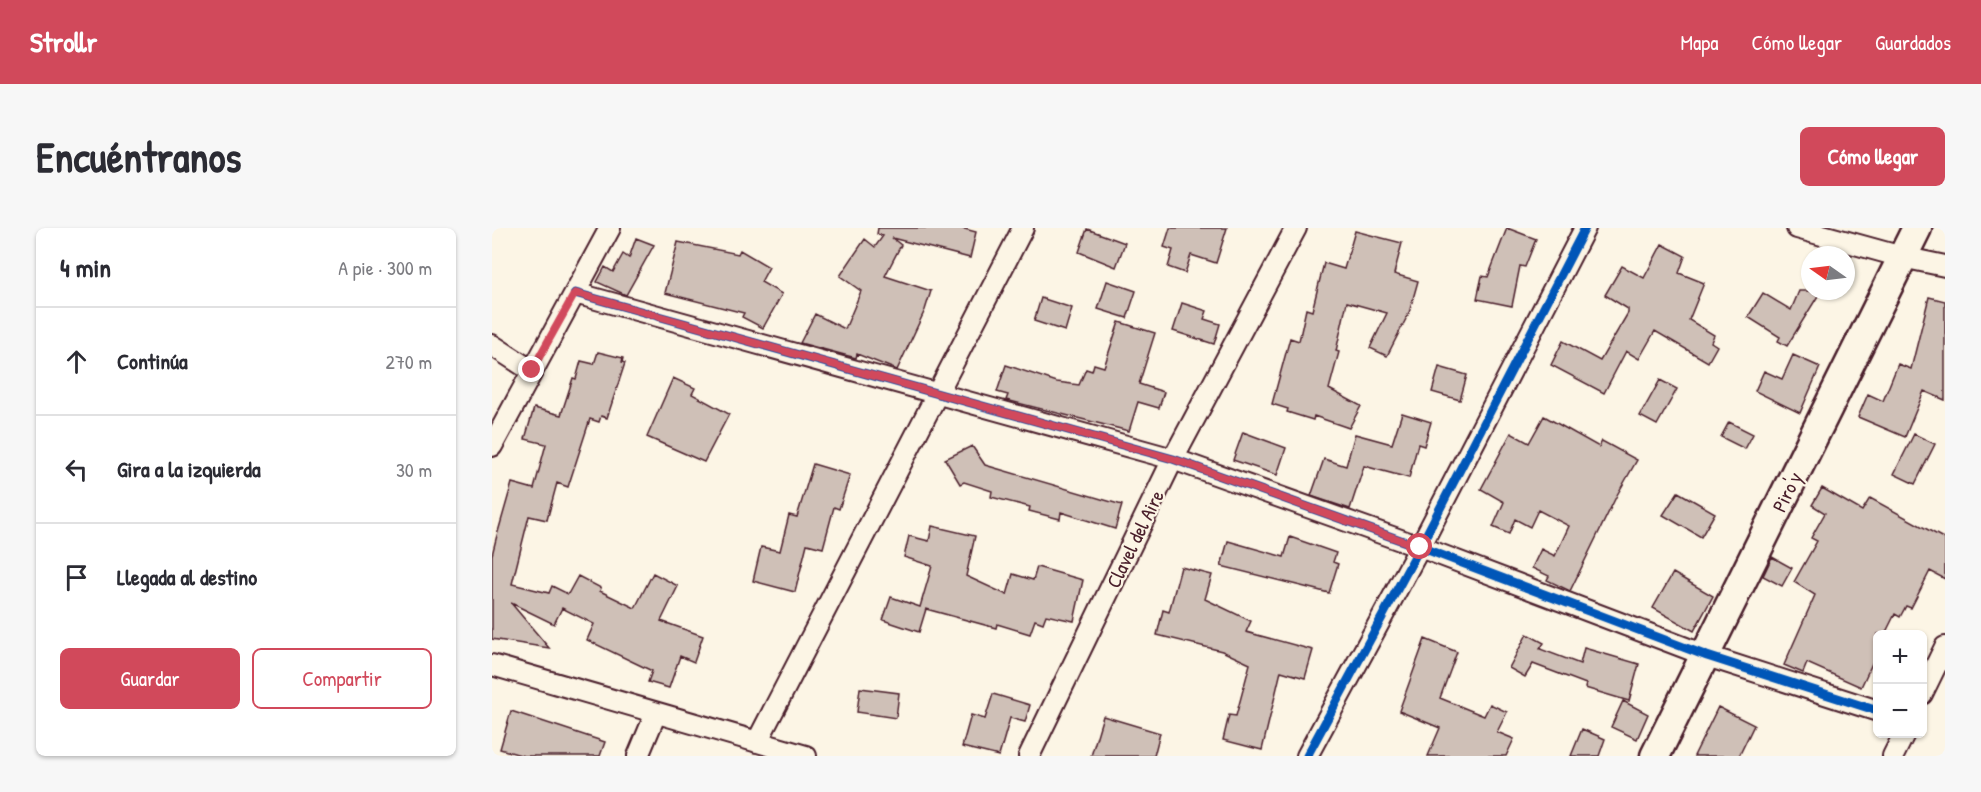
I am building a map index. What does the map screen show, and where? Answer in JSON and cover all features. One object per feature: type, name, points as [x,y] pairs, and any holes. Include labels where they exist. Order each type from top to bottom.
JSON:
[{"type":"main road","name":"Piro'y","points":[[1655,756],[1707,656],[1917,228]]},
{"type":"street","points":[[492,446],[610,228]]},
{"type":"street","points":[[757,742],[1023,228]]},
{"type":"street","name":"Clavel del Aire","points":[[1029,756],[1173,459],[1296,228]]},
{"type":"street","points":[[1307,756],[1420,547],[1585,228]]},
{"type":"street","points":[[1797,228],[1902,257],[1945,266]]},
{"type":"street","points":[[575,293],[1173,459],[1420,547],[1707,656],[1873,709]]},
{"type":"street","points":[[492,345],[532,370]]},
{"type":"street","points":[[1927,686],[1943,656]]},
{"type":"street","points":[[492,665],[806,756]]},
{"type":"street","points":[[638,756],[656,712]]},
{"type":"street","points":[[1893,756],[1902,738]]},
{"type":"building","points":[[878,228],[961,228],[976,232],[970,258],[892,238],[901,245],[885,276],[931,291],[925,310],[897,370],[857,354],[856,358],[800,343],[815,314],[845,329],[861,291],[840,276],[865,239],[875,247],[883,236],[877,234]]},
{"type":"building","points":[[1170,228],[1227,228],[1216,263],[1191,255],[1185,273],[1168,267],[1173,250],[1164,247]]},
{"type":"building","points":[[1507,228],[1536,239],[1525,267],[1520,266],[1512,306],[1477,299],[1482,276],[1488,277]]},
{"type":"building","points":[[1087,229],[1125,243],[1116,267],[1079,252]]},
{"type":"building","points":[[1355,231],[1402,243],[1394,274],[1418,281],[1409,313],[1387,356],[1370,348],[1387,313],[1347,302],[1336,351],[1339,352],[1329,389],[1361,406],[1349,428],[1314,416],[1313,420],[1287,412],[1288,409],[1272,404],[1290,338],[1299,341],[1306,309],[1312,311],[1324,263],[1344,269]]},
{"type":"building","points":[[636,238],[654,245],[626,295],[597,282],[605,267],[613,272],[623,254],[629,258]]},
{"type":"building","points":[[678,242],[738,254],[740,250],[769,267],[761,282],[782,294],[763,328],[742,317],[744,313],[665,293]]},
{"type":"building","points":[[1662,244],[1685,256],[1679,273],[1704,283],[1689,320],[1714,335],[1711,342],[1717,346],[1708,362],[1655,331],[1639,359],[1626,351],[1604,393],[1551,365],[1563,341],[1600,361],[1628,313],[1628,309],[1605,295],[1622,266],[1644,278]]},
{"type":"building","points":[[1107,281],[1136,291],[1127,318],[1098,309]]},
{"type":"building","points":[[1799,291],[1801,291],[1801,300],[1815,300],[1787,346],[1778,341],[1780,337],[1748,317],[1763,293],[1791,310]]},
{"type":"building","points":[[1929,297],[1945,301],[1945,400],[1924,391],[1905,437],[1858,417],[1868,394],[1883,401],[1898,364],[1911,369]]},
{"type":"building","points":[[1041,298],[1072,308],[1065,331],[1034,321]]},
{"type":"building","points":[[1182,303],[1207,311],[1204,319],[1220,324],[1214,344],[1173,331]]},
{"type":"building","points":[[1119,322],[1155,333],[1139,384],[1164,392],[1159,408],[1138,402],[1129,431],[1006,400],[1008,395],[997,392],[1006,365],[1057,382],[1079,385],[1086,369],[1092,371],[1094,364],[1104,367]]},
{"type":"building","points":[[598,352],[623,358],[622,362],[625,363],[607,418],[601,416],[599,422],[590,419],[568,487],[557,483],[547,520],[529,516],[512,584],[549,593],[552,586],[568,594],[578,576],[601,588],[600,591],[635,608],[653,573],[678,586],[661,621],[703,636],[694,662],[680,656],[669,688],[648,682],[652,671],[587,640],[594,624],[562,608],[554,624],[511,603],[549,648],[492,639],[492,555],[496,539],[512,483],[534,489],[546,444],[525,439],[534,408],[561,415],[581,361],[594,364]]},
{"type":"building","points":[[1793,355],[1820,367],[1800,413],[1755,391],[1764,371],[1782,379]]},
{"type":"building","points":[[1439,367],[1467,375],[1460,400],[1432,392]]},
{"type":"building","points":[[673,378],[695,388],[692,394],[729,414],[704,462],[647,437]]},
{"type":"building","points":[[1660,380],[1677,389],[1657,425],[1640,416]]},
{"type":"building","points":[[1402,413],[1431,422],[1424,446],[1418,444],[1409,478],[1364,466],[1350,509],[1311,496],[1324,459],[1346,466],[1355,434],[1392,444]]},
{"type":"building","points":[[1544,416],[1599,447],[1602,441],[1637,460],[1617,495],[1570,591],[1547,580],[1549,576],[1532,568],[1541,549],[1555,556],[1569,526],[1538,510],[1530,527],[1515,519],[1509,534],[1493,527],[1504,502],[1481,489],[1511,433],[1529,443]]},
{"type":"building","points":[[1729,422],[1753,434],[1745,449],[1721,437]]},
{"type":"building","points":[[1243,432],[1286,448],[1277,475],[1233,460]]},
{"type":"building","points":[[1914,434],[1935,444],[1915,484],[1894,474]]},
{"type":"building","points":[[972,446],[985,465],[1122,505],[1115,529],[1061,512],[1060,519],[1029,511],[1030,507],[991,497],[992,491],[964,482],[960,484],[945,459]]},
{"type":"building","points":[[813,464],[850,475],[839,509],[834,507],[823,548],[807,544],[795,592],[753,581],[761,547],[780,551],[789,515],[797,517]]},
{"type":"building","points":[[1822,488],[1862,511],[1870,498],[1945,539],[1945,579],[1930,571],[1911,608],[1906,606],[1900,617],[1895,614],[1887,630],[1873,630],[1873,661],[1861,687],[1807,663],[1803,673],[1784,665],[1815,595],[1794,582],[1817,541],[1811,538],[1825,513],[1812,505]]},
{"type":"building","points":[[1678,492],[1715,513],[1701,537],[1663,515]]},
{"type":"building","points":[[932,526],[975,536],[966,576],[1007,595],[1013,574],[1033,580],[1037,567],[1083,580],[1074,621],[1046,615],[1043,623],[1035,620],[1030,634],[997,624],[996,628],[926,609],[919,632],[883,620],[891,597],[920,607],[932,566],[904,557],[909,536],[929,541]]},
{"type":"building","points":[[1290,537],[1336,553],[1333,562],[1338,564],[1329,593],[1221,566],[1228,541],[1284,557]]},
{"type":"building","points":[[1772,557],[1792,568],[1782,586],[1763,576]]},
{"type":"building","points":[[1181,567],[1212,575],[1205,599],[1251,621],[1246,632],[1313,650],[1305,678],[1281,671],[1262,750],[1223,740],[1229,715],[1236,716],[1250,664],[1222,651],[1157,635],[1163,610],[1169,612]]},
{"type":"building","points":[[1673,573],[1713,596],[1694,631],[1653,608]]},
{"type":"building","points":[[1527,634],[1544,643],[1540,649],[1580,664],[1584,648],[1639,664],[1629,701],[1585,688],[1586,684],[1533,664],[1525,677],[1509,668]]},
{"type":"building","points":[[1425,639],[1457,652],[1440,698],[1484,716],[1490,704],[1507,712],[1497,732],[1514,739],[1506,756],[1428,756],[1440,728],[1399,711]]},
{"type":"building","points":[[860,688],[899,693],[896,718],[857,712]]},
{"type":"building","points":[[993,694],[1030,705],[1025,722],[1010,718],[999,756],[962,747],[971,715],[985,719]]},
{"type":"building","points":[[1623,701],[1648,714],[1637,739],[1611,727]]},
{"type":"building","points":[[1718,707],[1754,725],[1739,756],[1694,756]]},
{"type":"building","points":[[511,711],[605,742],[600,756],[524,756],[500,749]]},
{"type":"building","points":[[1103,716],[1160,733],[1154,756],[1091,756]]},
{"type":"building","points":[[1582,729],[1605,739],[1599,756],[1571,756]]},
{"type":"cycle path","points":[[1307,756],[1420,547],[1585,228]]},
{"type":"cycle path","points":[[575,293],[1173,459],[1420,547],[1707,656],[1873,709]]},
{"type":"route","points":[[532,370],[575,293],[1173,459],[1420,547]]}]
